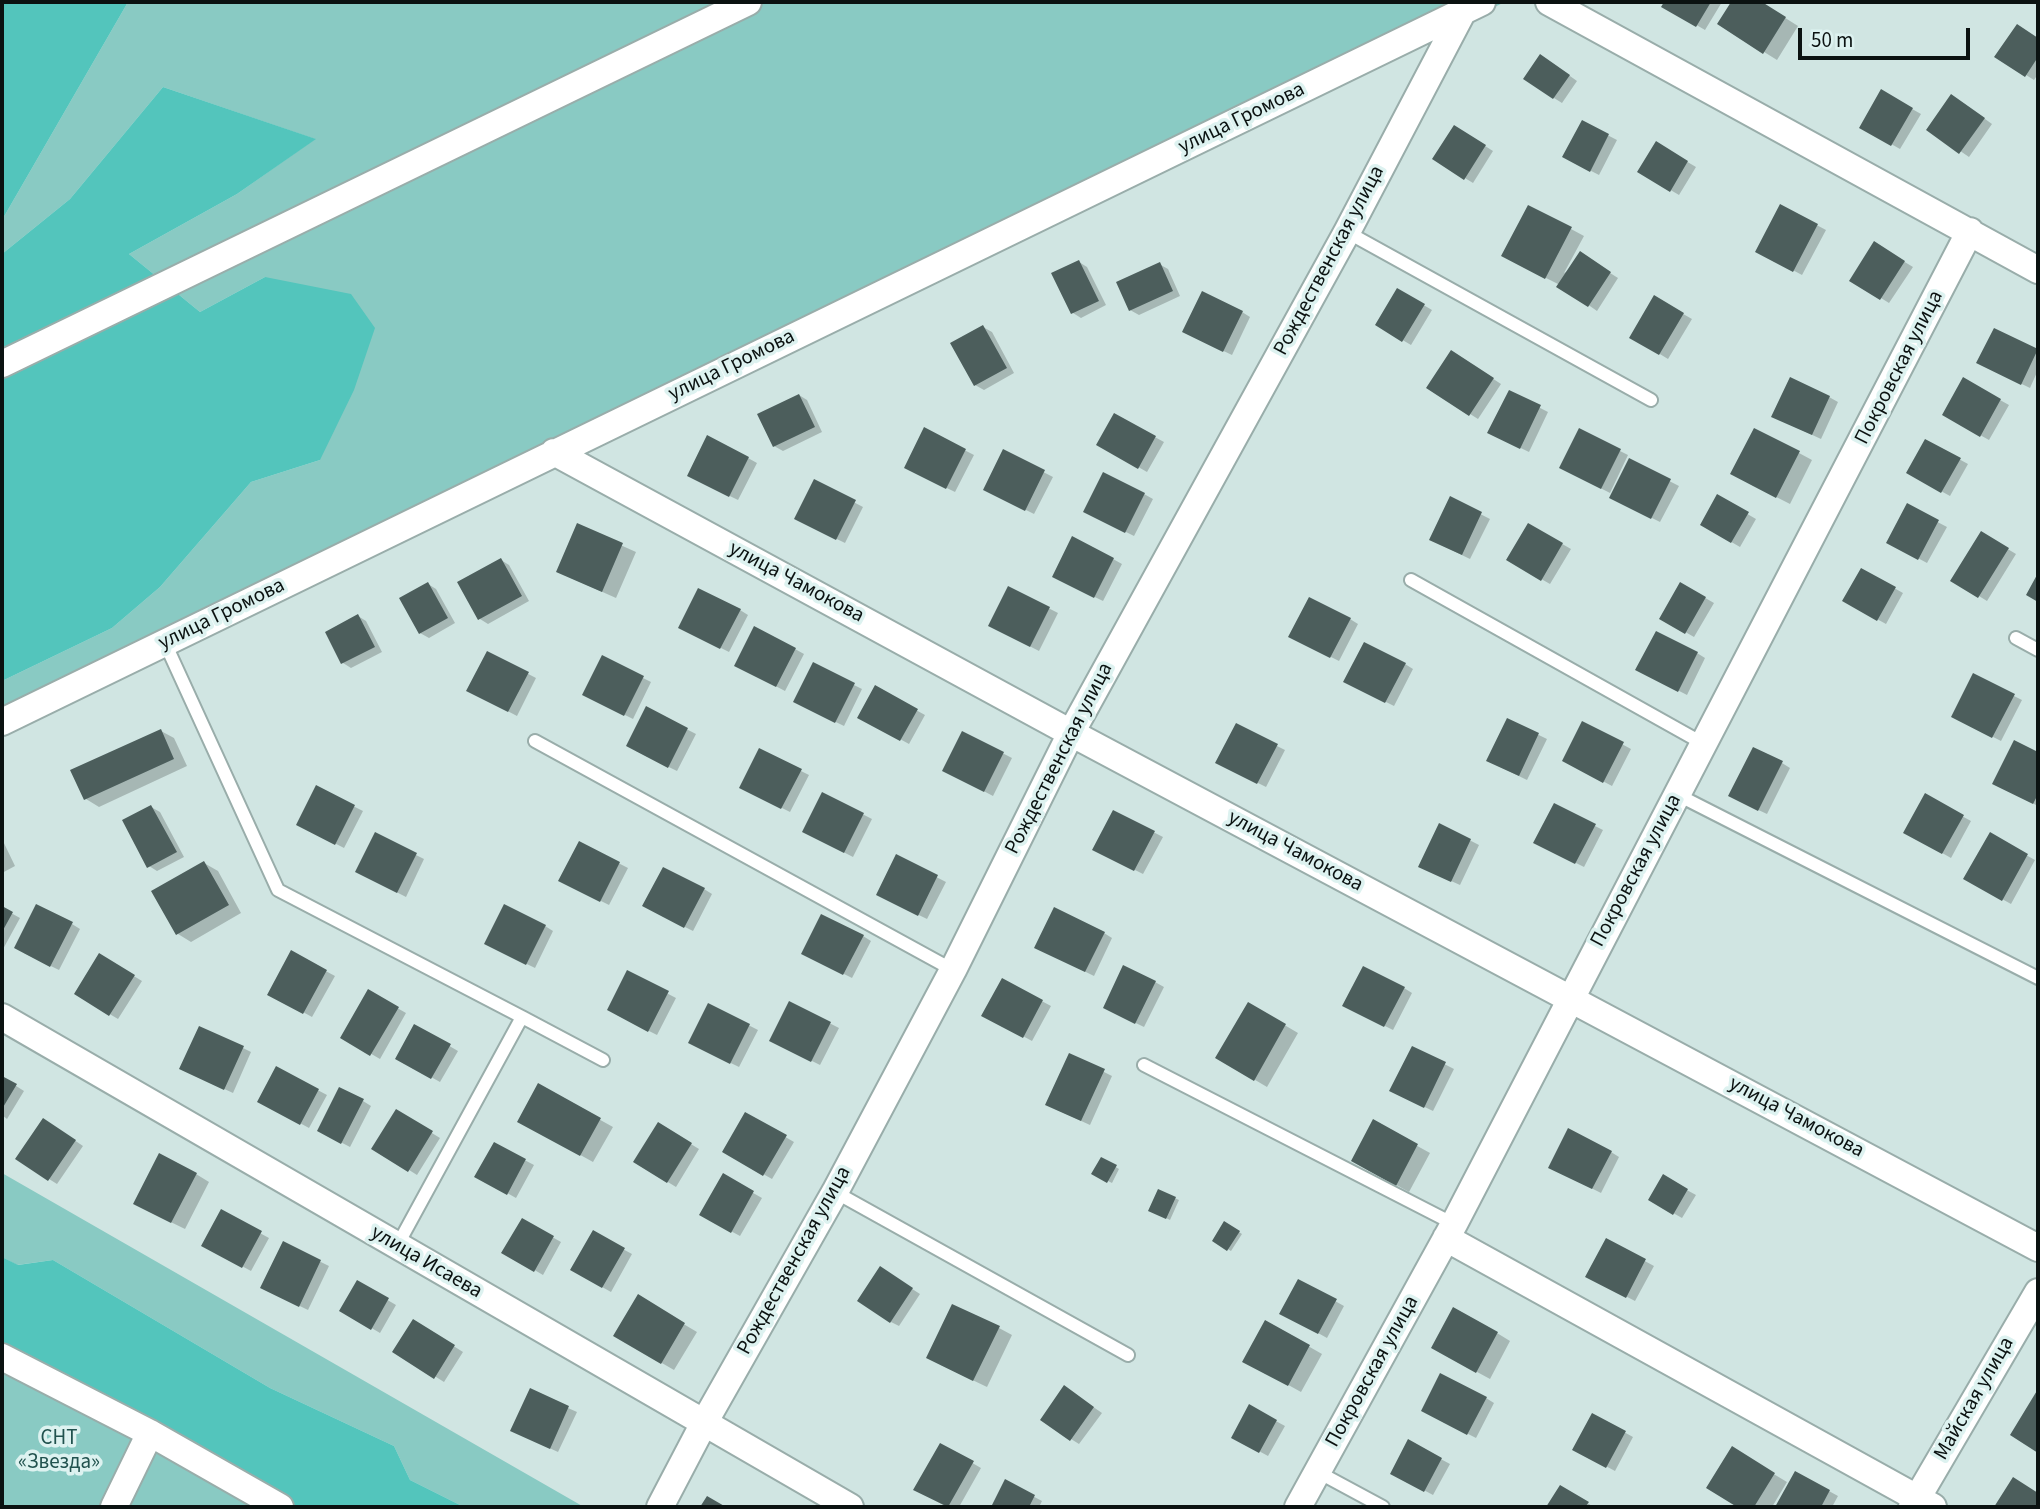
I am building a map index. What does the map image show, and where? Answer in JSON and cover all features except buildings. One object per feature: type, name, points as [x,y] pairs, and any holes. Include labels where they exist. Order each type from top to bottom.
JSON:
[{"type":"street","points":[[2,364],[748,2]]},
{"type":"street","points":[[1549,2],[2038,270]]},
{"type":"street","name":"Рождественская улица","points":[[660,1507],[704,1423],[835,1192],[953,970],[1071,733],[1472,7]]},
{"type":"street","name":"улица Громова","points":[[2,722],[1472,7]]},
{"type":"street","name":"Покровская улица","points":[[1298,1507],[1450,1231],[1970,231]]},
{"type":"street","name":"улица Чамокова","points":[[554,452],[1071,733],[2038,1248]]},
{"type":"street","name":"улица Исаева","points":[[2,1017],[850,1507]]},
{"type":"street","points":[[1450,1231],[1921,1504]]},
{"type":"street","name":"Майская улица","points":[[1921,1504],[2038,1292]]},
{"type":"street","points":[[2,1357],[150,1433],[280,1507]]},
{"type":"street","points":[[114,1507],[150,1433]]},
{"type":"lane","points":[[1347,232],[1651,400]]},
{"type":"lane","points":[[1411,580],[1705,745]]},
{"type":"lane","points":[[2016,638],[2038,650]]},
{"type":"lane","points":[[165,643],[278,890],[603,1060]]},
{"type":"lane","points":[[535,741],[953,970]]},
{"type":"lane","points":[[1678,795],[2038,978]]},
{"type":"lane","points":[[397,1246],[522,1017]]},
{"type":"lane","points":[[1144,1065],[1450,1231]]},
{"type":"lane","points":[[835,1192],[1128,1355]]},
{"type":"lane","points":[[1318,1472],[1383,1507]]},
{"type":"green space","points":[[128,2],[1505,2],[1131,178],[194,644],[2,729],[2,681],[112,628],[160,587],[251,482],[320,460],[265,277],[200,312],[129,254],[237,194],[315,139],[163,87],[70,199],[2,254],[2,220]]},
{"type":"green space","points":[[2,1173],[584,1507],[464,1507],[410,1480],[394,1446],[270,1388],[53,1260],[17,1265],[2,1257]]},
{"type":"green space","name":"СНТ «Звезда»","points":[[2,1355],[276,1507],[2,1507]]},
{"type":"shaded area","points":[[5,2],[128,2],[2,220],[2,8]]},
{"type":"shaded area","points":[[163,87],[316,139],[237,194],[129,254],[200,312],[265,277],[351,294],[375,328],[354,390],[320,460],[251,482],[160,587],[112,628],[2,681],[2,254],[70,199]]},
{"type":"shaded area","points":[[2,1257],[18,1265],[53,1260],[270,1388],[394,1446],[410,1480],[464,1507],[276,1507],[2,1355]]}]
